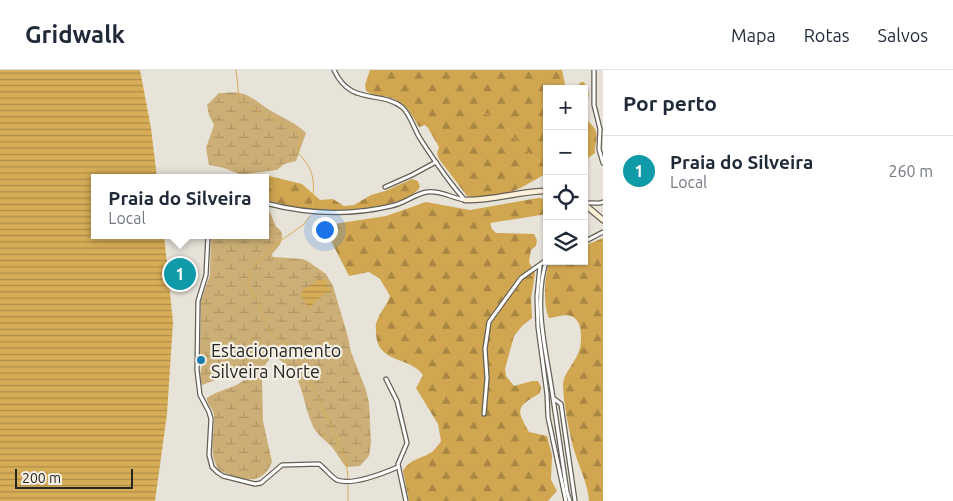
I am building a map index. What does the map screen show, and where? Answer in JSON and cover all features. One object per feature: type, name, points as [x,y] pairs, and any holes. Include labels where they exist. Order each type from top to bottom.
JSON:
[{"type":"street","points":[[334,70],[340,82],[355,92],[395,103],[403,109],[420,139],[455,189],[465,200]]},
{"type":"street","points":[[594,70],[594,105],[600,129],[599,149],[603,163]]},
{"type":"street","points":[[385,187],[436,162]]},
{"type":"street","points":[[269,204],[312,212],[347,213],[392,206],[427,192],[455,199],[483,200],[522,192],[543,192]]},
{"type":"street","points":[[588,204],[603,202]]},
{"type":"street","points":[[588,207],[603,220]]},
{"type":"street","points":[[588,240],[603,232]]},
{"type":"street","points":[[208,239],[206,275],[198,301],[198,370],[200,395],[210,416],[209,456],[215,471],[223,476],[255,484],[261,483],[279,466],[286,464],[320,464],[340,481],[364,478],[398,467]]},
{"type":"street","points":[[484,414],[487,378],[485,349],[489,322],[521,278],[543,262]]},
{"type":"street","points":[[540,265],[537,290],[538,326],[547,394],[548,417],[566,501]]},
{"type":"street","points":[[545,265],[541,305],[542,322],[567,492],[570,501]]},
{"type":"street","points":[[386,379],[396,401],[407,442],[398,464],[406,501]]},
{"type":"street","points":[[553,398],[561,404],[575,501]]},
{"type":"green space","points":[[370,70],[562,70],[565,85],[543,85],[543,175],[509,193],[480,197],[467,196],[439,159],[437,153],[439,147],[425,125],[419,127],[410,112],[399,101],[371,94],[366,91],[365,85]]},
{"type":"green space","points":[[219,93],[244,94],[306,133],[296,161],[284,164],[277,170],[247,174],[239,174],[209,165],[206,148],[214,125],[207,105]]},
{"type":"green space","points":[[588,121],[595,129],[597,135],[595,153],[588,158]]},
{"type":"green space","points":[[269,176],[302,184],[320,200],[333,199],[344,206],[354,205],[371,195],[412,179],[418,181],[420,187],[413,194],[401,200],[369,208],[310,210],[269,201]]},
{"type":"green space","points":[[543,199],[543,215],[490,223],[496,233],[534,234],[537,240],[536,246],[531,250],[529,262],[535,273],[531,299],[532,318],[514,336],[505,369],[506,376],[514,386],[538,381],[541,387],[540,393],[523,405],[520,413],[529,432],[547,436],[552,455],[551,480],[557,491],[548,501],[409,501],[403,471],[413,461],[433,451],[441,441],[438,424],[416,388],[423,375],[410,365],[387,355],[377,342],[376,324],[390,296],[380,279],[369,272],[349,276],[328,235],[320,239],[316,238],[314,229],[317,225],[386,216],[426,202],[470,210]]},
{"type":"green space","points":[[269,211],[276,226],[282,233],[282,240],[272,254],[273,257],[303,259],[326,274],[333,286],[351,352],[369,403],[371,443],[369,456],[360,466],[346,467],[332,447],[318,433],[312,424],[296,378],[284,363],[273,355],[264,366],[262,380],[263,421],[272,462],[262,476],[256,478],[243,479],[220,471],[216,465],[212,444],[214,413],[207,398],[239,384],[243,381],[243,376],[237,372],[202,385],[201,382],[200,373],[204,362],[200,356],[201,300],[210,275],[211,239],[269,239]]},
{"type":"green space","points":[[603,238],[603,501],[589,501],[571,438],[565,409],[563,385],[566,374],[576,359],[580,346],[579,324],[570,316],[549,318],[545,290],[549,265],[588,265],[588,244]]},
{"type":"shaded area","points":[[0,70],[140,70],[151,128],[157,174],[91,174],[91,239],[164,239],[173,322],[167,414],[155,501],[0,501]]},
{"type":"shaded area","points":[[318,278],[326,281],[329,286],[326,286],[332,292],[324,294],[309,308],[301,296],[302,290],[316,282]]},
{"type":"waterway","points":[[236,70],[239,97],[252,108],[298,133],[300,137],[298,153],[304,160],[313,179],[312,209]]},
{"type":"waterway","points":[[427,70],[466,105],[498,119],[523,148],[543,163]]},
{"type":"waterway","points":[[310,216],[303,225],[269,249],[263,258],[256,263],[250,272],[248,285],[261,309],[269,332],[274,338],[287,346],[299,362],[319,399],[346,460],[348,478]]},
{"type":"waterway","points":[[348,486],[348,501]]},
{"type":"place","name":"Praia do Silveira","points":[[180,274]]},
{"type":"place","name":"Estacionamento Silveira Norte","points":[[201,360]]}]
